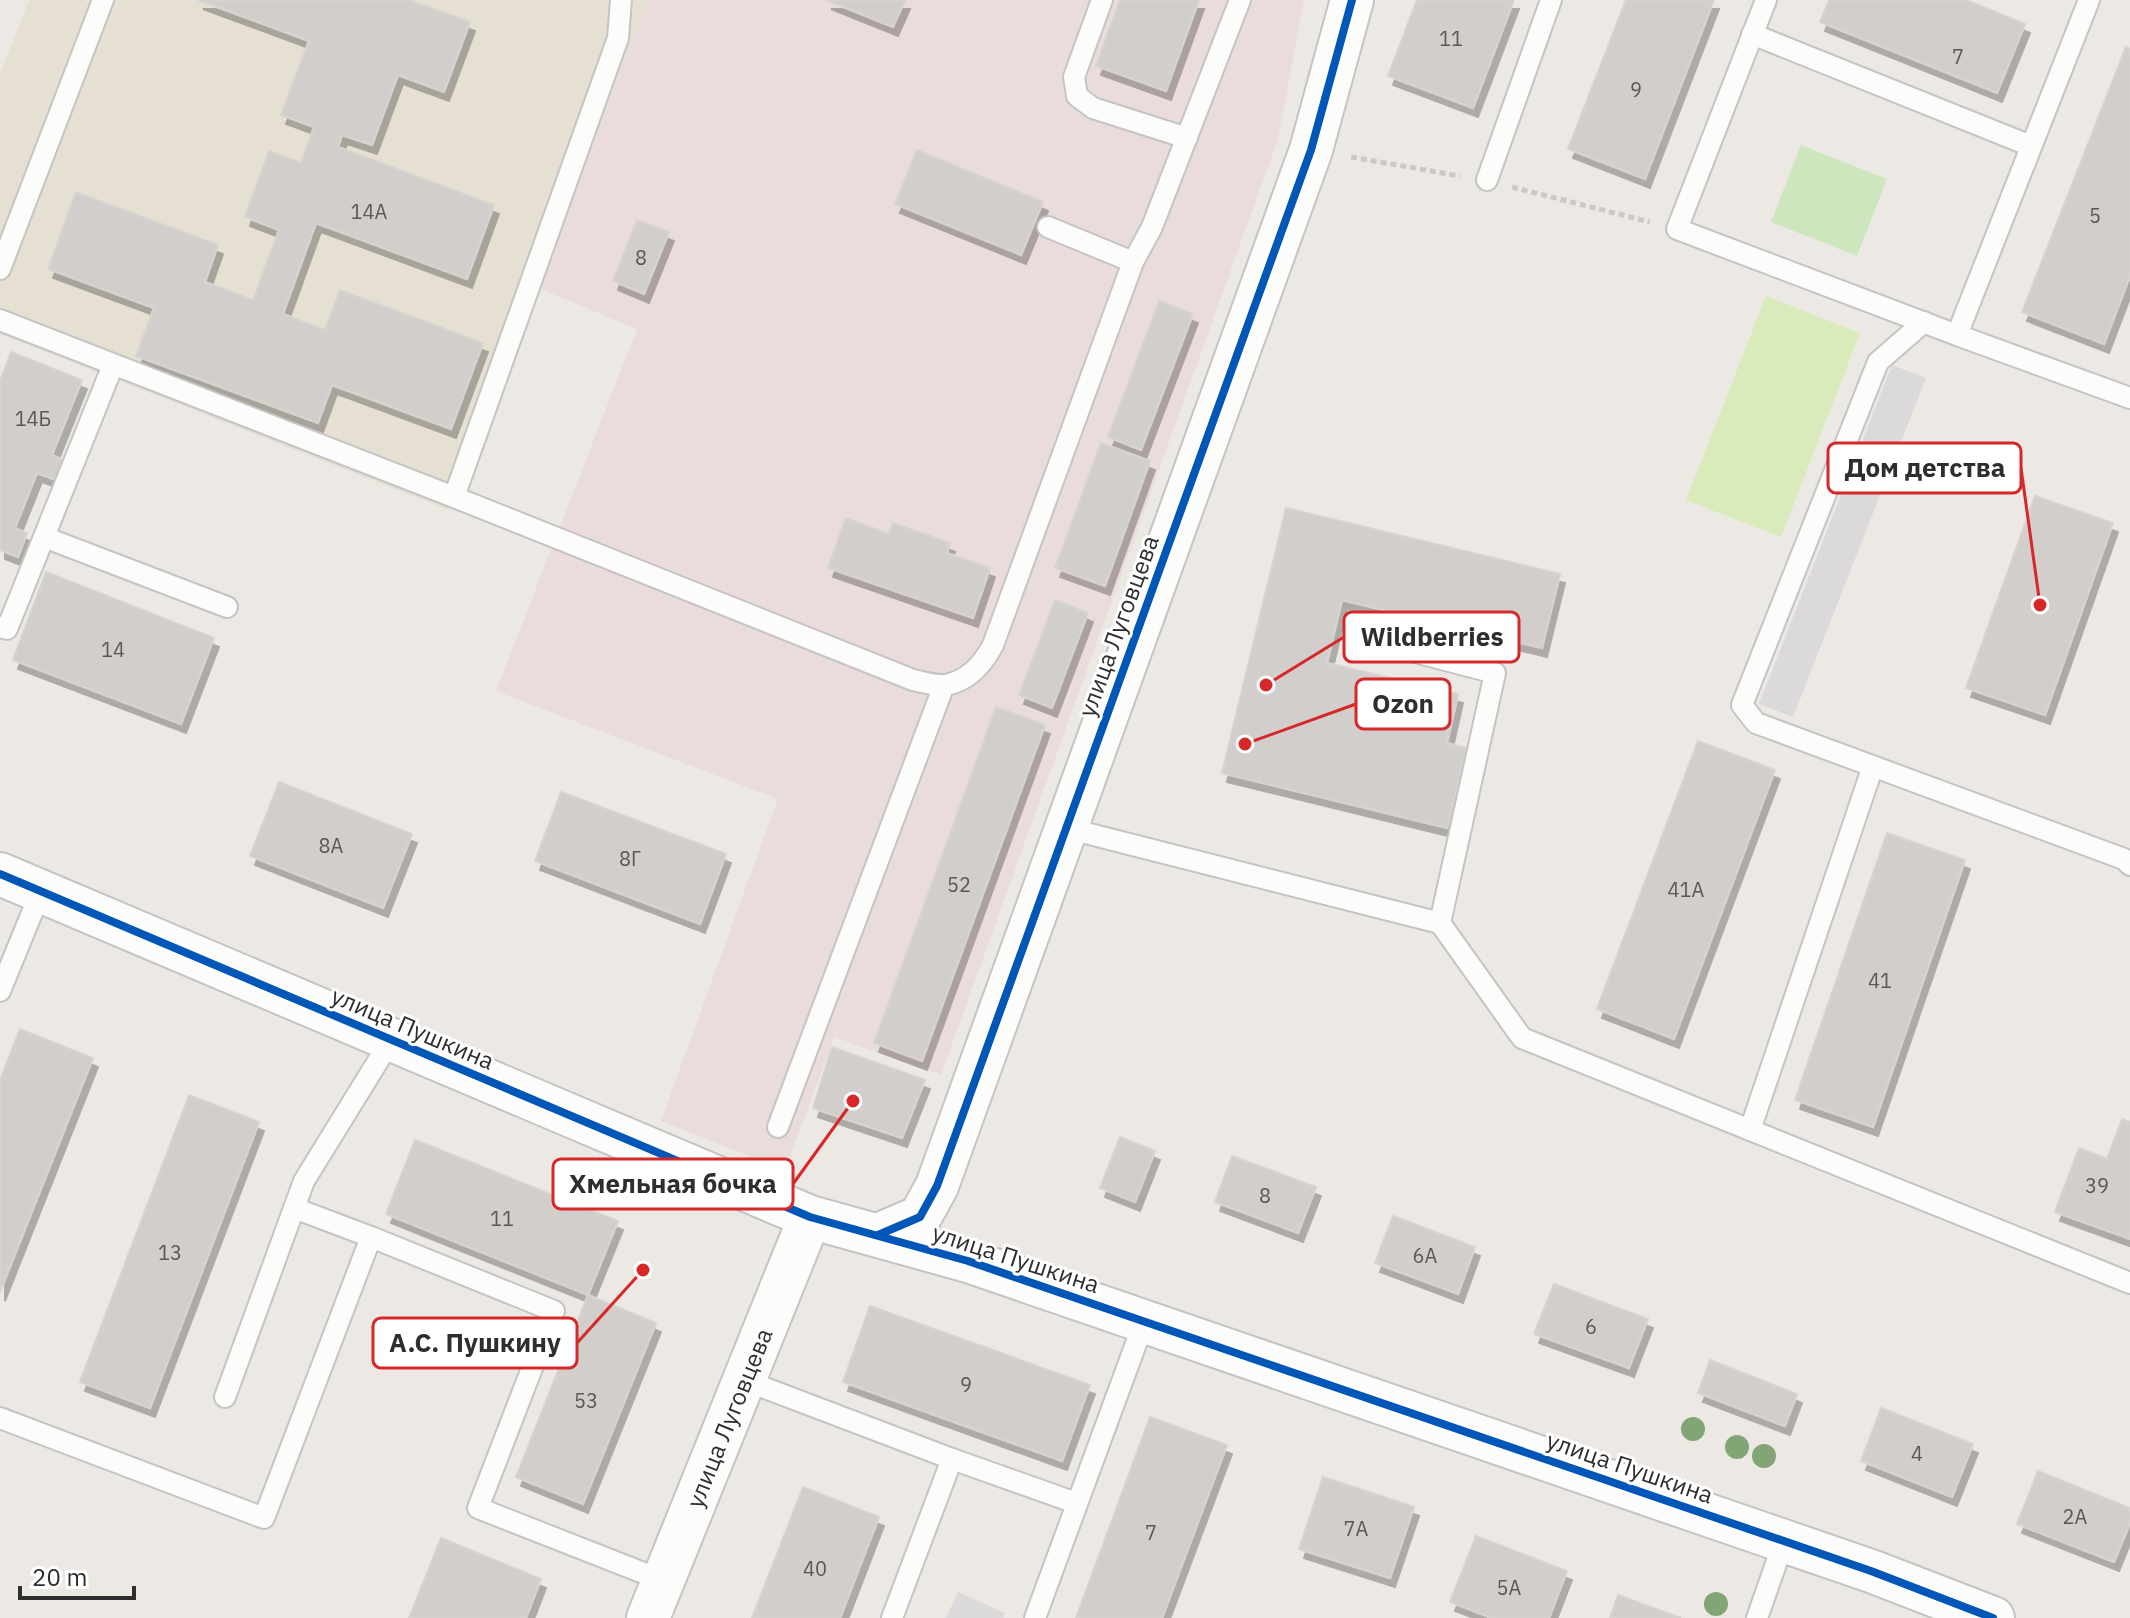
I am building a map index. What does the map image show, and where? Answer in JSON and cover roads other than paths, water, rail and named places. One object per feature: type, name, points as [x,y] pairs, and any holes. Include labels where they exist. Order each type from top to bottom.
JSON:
[{"type":"street","name":"улица Луговцева","points":[[878,1235],[920,1217],[937,1186],[1311,150],[1352,0]]},
{"type":"street","name":"улица Пушкина","points":[[0,874],[810,1217],[968,1261],[1784,1541],[1971,1614]]},
{"type":"street","name":"улица Луговцева","points":[[656,1599],[810,1217]]},
{"type":"lane","points":[[0,269],[103,0]]},
{"type":"lane","points":[[454,497],[618,38],[621,0]]},
{"type":"lane","points":[[1102,0],[1074,77],[1077,96],[1093,108],[1187,138]]},
{"type":"lane","points":[[0,320],[913,680],[944,685],[964,678],[982,665],[993,645],[1133,262],[1152,227],[1240,0]]},
{"type":"lane","points":[[1487,180],[1551,0]]},
{"type":"lane","points":[[1766,0],[1677,229],[1957,335],[1993,359],[2130,398]]},
{"type":"lane","points":[[1957,335],[2089,0]]},
{"type":"lane","points":[[1752,34],[2031,146]]},
{"type":"lane","points":[[1048,227],[1133,262]]},
{"type":"lane","points":[[1924,322],[1878,362],[1742,705],[1756,723],[2109,854],[2130,865]]},
{"type":"lane","points":[[0,627],[7,629],[113,365]]},
{"type":"lane","points":[[44,537],[227,607]]},
{"type":"lane","points":[[1369,640],[1495,673],[1440,923]]},
{"type":"lane","points":[[778,1127],[944,685]]},
{"type":"lane","points":[[1750,1130],[1873,766]]},
{"type":"lane","points":[[1066,828],[1440,923],[1522,1038],[2130,1283]]},
{"type":"lane","points":[[0,991],[41,891]]},
{"type":"lane","points":[[225,1397],[304,1181],[391,1040]]},
{"type":"lane","points":[[294,1208],[554,1311],[478,1508],[656,1599]]},
{"type":"lane","points":[[0,1418],[264,1518],[371,1237]]},
{"type":"lane","points":[[1035,1618],[1144,1322]]},
{"type":"lane","points":[[744,1380],[1076,1503]]},
{"type":"lane","points":[[892,1618],[952,1459]]},
{"type":"lane","points":[[1757,1618],[1784,1541]]},
{"type":"place","name":"Дом детства","points":[[2040,605]]},
{"type":"place","name":"Wildberries","points":[[1266,685]]},
{"type":"place","name":"Ozon","points":[[1245,744]]},
{"type":"place","name":"Хмельная бочка","points":[[853,1101]]},
{"type":"place","name":"А.С. Пушкину","points":[[643,1270]]}]
